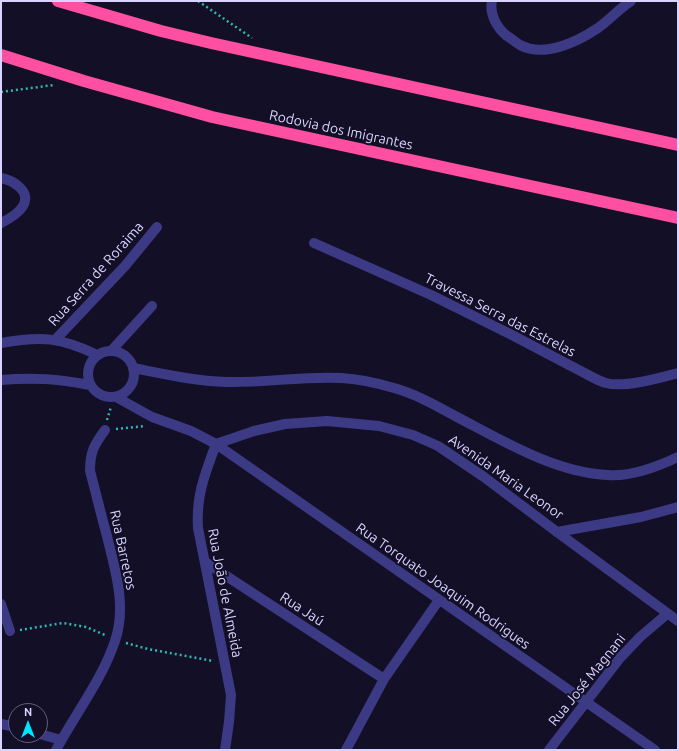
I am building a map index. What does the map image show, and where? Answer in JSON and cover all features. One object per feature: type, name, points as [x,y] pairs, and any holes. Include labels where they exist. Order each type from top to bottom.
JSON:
[{"type":"highway","points":[[58,1],[161,31],[211,43],[678,145]]},
{"type":"highway","name":"Rodovia dos Imigrantes","points":[[1,55],[84,82],[212,117],[678,218]]},
{"type":"street","points":[[492,1],[492,13],[501,31],[520,45],[542,49],[561,46],[580,38],[598,28],[631,1]]},
{"type":"street","points":[[1,178],[16,183],[26,198],[24,205],[17,213],[1,223]]},
{"type":"street","name":"Rua Serra de Roraima","points":[[56,339],[125,266],[157,227]]},
{"type":"street","name":"Travessa Serra das Estrelas","points":[[314,243],[431,295],[594,378],[607,383],[620,384],[678,374]]},
{"type":"street","points":[[111,351],[152,306]]},
{"type":"street","points":[[1,343],[33,338],[56,339],[97,355]]},
{"type":"street","points":[[111,351],[118,352],[130,361],[134,376],[133,383],[123,394],[115,397],[106,397],[100,395],[90,385],[88,379],[89,366],[97,355],[111,351]]},
{"type":"street","name":"Avenida Maria Leonor","points":[[133,368],[200,380],[224,382],[340,378],[369,382],[395,388],[417,396],[506,443],[566,469],[590,473],[609,476],[628,474],[660,466],[678,457]]},
{"type":"street","points":[[1,380],[55,378],[90,385]]},
{"type":"street","points":[[115,397],[152,416],[190,431],[216,444]]},
{"type":"street","name":"Avenida Maria Leonor","points":[[216,444],[254,431],[285,424],[327,421],[378,426],[406,433],[438,446],[484,477],[557,532],[641,517],[678,507]]},
{"type":"street","name":"Rua Barretos","points":[[56,750],[104,666],[115,640],[118,627],[120,609],[119,584],[90,471],[90,459],[93,448],[105,430]]},
{"type":"street","name":"Rua João de Almeida","points":[[216,444],[199,493],[197,514],[198,528],[231,695],[225,750]]},
{"type":"street","name":"Rua Torquato Joaquim Rodrigues","points":[[216,444],[655,750]]},
{"type":"street","points":[[557,532],[678,621]]},
{"type":"street","name":"Rua Jaú","points":[[205,562],[384,679]]},
{"type":"street","points":[[346,750],[384,679],[439,600]]},
{"type":"street","points":[[1,604],[10,631]]},
{"type":"street","name":"Rua José Magnani","points":[[549,750],[585,701],[620,658],[640,637],[668,614]]},
{"type":"street","points":[[48,736],[61,740]]},
{"type":"path","points":[[198,1],[256,41]]},
{"type":"path","points":[[1,92],[61,84]]},
{"type":"path","points":[[115,397],[105,430],[149,426]]}]
